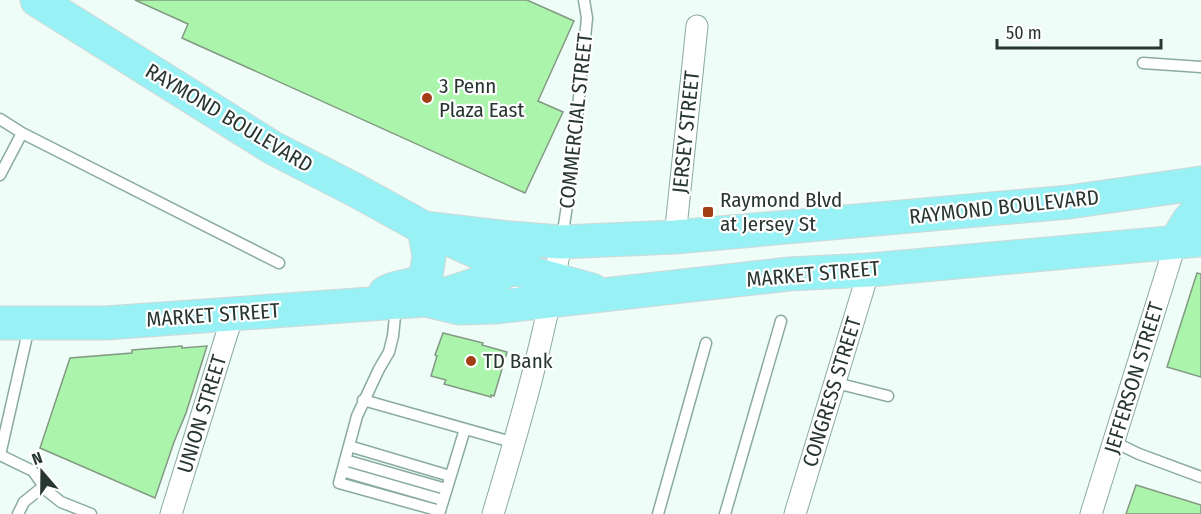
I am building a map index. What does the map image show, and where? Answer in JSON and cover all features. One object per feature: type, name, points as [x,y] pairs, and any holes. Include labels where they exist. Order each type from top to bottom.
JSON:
[{"type":"main road","name":"RAYMOND BOULEVARD","points":[[38,0],[273,148],[424,228],[513,268],[553,290],[609,295]]},
{"type":"main road","name":"RAYMOND BOULEVARD","points":[[675,237],[1069,202],[1201,183]]},
{"type":"main road","points":[[1188,241],[1189,220],[1201,208]]},
{"type":"main road","name":"RAYMOND BOULEVARD","points":[[424,228],[555,241]]},
{"type":"main road","points":[[396,302],[393,288],[413,286],[426,276],[429,256],[424,228]]},
{"type":"main road","points":[[555,241],[675,237]]},
{"type":"main road","name":"MARKET STREET","points":[[15,323],[106,322],[396,302],[473,285],[513,268],[555,241]]},
{"type":"main road","name":"MARKET STREET","points":[[609,295],[789,274],[869,270],[1188,241]]},
{"type":"main road","name":"MARKET STREET","points":[[396,302],[459,308],[553,290]]},
{"type":"street","name":"JERSEY STREET","points":[[675,237],[697,26]]},
{"type":"street","points":[[493,514],[515,443],[553,290],[555,241]]},
{"type":"street","name":"JEFFERSON STREET","points":[[1092,514],[1114,441],[1188,241]]},
{"type":"street","name":"CONGRESS STREET","points":[[795,514],[869,270]]},
{"type":"street","name":"UNION STREET","points":[[171,514],[233,314]]},
{"type":"lane","name":"COMMERCIAL STREET","points":[[555,241],[570,186],[587,18],[584,0]]},
{"type":"lane","points":[[1143,63],[1201,67]]},
{"type":"lane","points":[[0,119],[22,133],[279,264]]},
{"type":"lane","points":[[0,175],[22,133]]},
{"type":"lane","points":[[396,302],[389,352],[363,400],[342,471],[443,500],[465,429]]},
{"type":"lane","points":[[724,514],[781,321]]},
{"type":"lane","points":[[15,323],[0,455],[33,471],[47,491],[61,502],[92,514]]},
{"type":"lane","points":[[658,514],[706,343]]},
{"type":"lane","points":[[836,383],[888,396]]},
{"type":"lane","points":[[363,400],[515,443]]},
{"type":"lane","points":[[1114,441],[1139,454],[1201,477]]},
{"type":"lane","points":[[349,446],[450,476]]},
{"type":"lane","points":[[345,460],[446,489]]},
{"type":"lane","points":[[18,514],[24,502],[44,486]]},
{"type":"building","name":"3 Penn Plaza East","points":[[135,0],[527,0],[574,21],[538,101],[563,112],[525,193],[182,38],[188,24]]},
{"type":"building","points":[[1197,273],[1201,274],[1201,377],[1167,367]]},
{"type":"building","name":"TD Bank","points":[[443,333],[507,352],[494,396],[444,384],[446,380],[431,376]]},
{"type":"building","points":[[182,346],[182,348],[207,346],[186,413],[155,498],[40,448],[70,358]]},
{"type":"building","points":[[1136,485],[1201,505],[1201,514],[1126,514]]},
{"type":"place","name":"3 Penn Plaza East","points":[[427,98]]},
{"type":"place","name":"Raymond Blvd at Jersey St","points":[[708,212]]},
{"type":"place","name":"TD Bank","points":[[471,361]]}]
